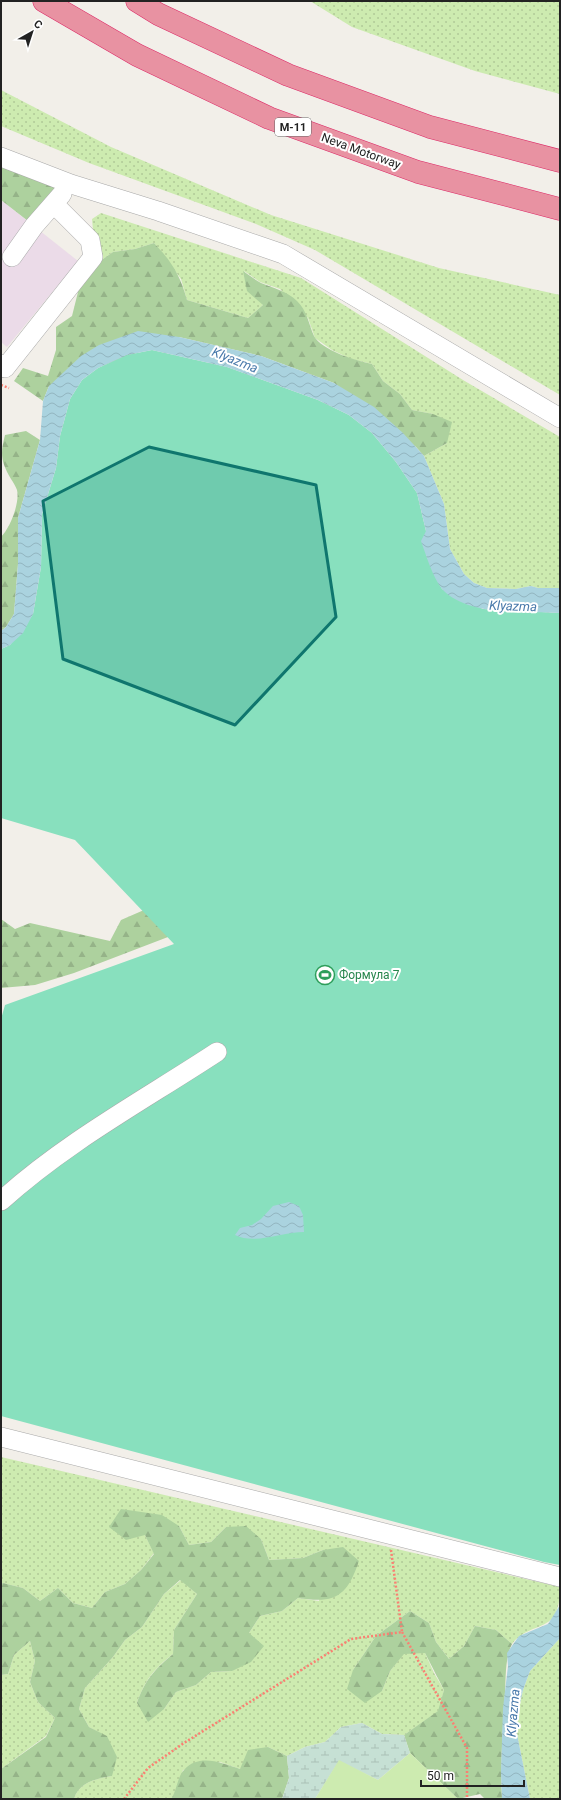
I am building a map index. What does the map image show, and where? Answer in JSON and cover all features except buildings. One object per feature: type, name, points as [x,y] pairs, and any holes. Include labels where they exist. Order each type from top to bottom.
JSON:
[{"type":"highway","name":"Neva Motorway","points":[[44,1],[137,55],[268,118],[418,172],[560,209]]},
{"type":"highway","points":[[137,1],[158,14],[288,75],[430,127],[560,162]]},
{"type":"street","points":[[1,157],[71,184],[158,211],[283,254],[560,418]]},
{"type":"street","points":[[12,257],[34,226],[71,184]]},
{"type":"street","points":[[1,364],[5,368],[93,257],[90,240],[54,204]]},
{"type":"street","points":[[1,1201],[69,1148],[216,1052]]},
{"type":"street","points":[[1,1437],[556,1576]]},
{"type":"path","points":[[1,384],[9,388]]},
{"type":"path","points":[[389,1534],[402,1632],[467,1748],[467,1799]]},
{"type":"path","points":[[124,1799],[148,1768],[184,1743],[350,1640],[402,1632]]},
{"type":"highlighted area","points":[[149,447],[316,485],[336,617],[235,725],[63,659],[43,501]]},
{"type":"shaded area","points":[[1,200],[78,261],[7,347],[1,342]]},
{"type":"green space","points":[[310,1],[560,1],[560,94],[475,71],[352,27]]},
{"type":"green space","points":[[1,90],[111,147],[271,215],[439,268],[560,295],[560,395],[315,250],[256,224],[89,163],[1,126]]},
{"type":"green space","points":[[1,164],[58,186],[28,221],[1,200]]},
{"type":"green space","points":[[101,213],[301,278],[463,380],[560,437],[560,588],[538,588],[531,586],[516,589],[487,588],[474,583],[464,574],[450,549],[444,504],[424,456],[447,443],[433,414],[412,410],[400,394],[383,381],[372,364],[351,359],[332,350],[315,338],[308,318],[280,289],[260,282],[244,271],[263,305],[248,318],[187,300],[181,279],[154,243],[135,249],[113,252],[96,264],[92,219]]},
{"type":"green space","points":[[154,243],[175,269],[187,300],[248,318],[263,305],[247,291],[243,271],[261,283],[289,295],[300,305],[305,313],[314,336],[324,346],[349,358],[372,364],[383,381],[400,394],[412,410],[433,414],[452,422],[447,443],[424,456],[416,447],[334,383],[261,356],[179,337],[49,386],[43,401],[14,381],[23,368],[48,376],[56,350],[56,327],[72,316],[81,280],[96,264],[113,252],[135,249]]},
{"type":"green space","name":"Формула 7","points":[[152,350],[227,367],[318,400],[349,415],[372,433],[396,462],[417,493],[426,531],[426,555],[442,589],[483,609],[560,613],[560,1565],[544,1562],[1,1416],[1,1019],[5,1005],[174,944],[75,840],[1,818],[1,649],[10,645],[33,614],[41,567],[42,514],[56,468],[60,436],[70,399],[82,380],[98,368],[127,355]]},
{"type":"green space","points":[[26,431],[40,440],[18,518],[18,564],[14,614],[6,627],[1,631],[1,537],[8,528],[14,515],[18,495],[17,489],[3,463],[2,448],[5,435]]},
{"type":"green space","points":[[144,910],[166,916],[168,937],[74,973],[35,985],[1,988],[1,919],[15,929],[30,923],[110,941],[121,920]]},
{"type":"green space","points":[[1,1457],[560,1587],[559,1603],[550,1620],[520,1636],[512,1644],[496,1630],[475,1626],[464,1646],[449,1659],[436,1642],[429,1623],[410,1611],[376,1636],[353,1670],[382,1691],[390,1671],[404,1653],[425,1653],[444,1690],[439,1711],[404,1735],[382,1734],[362,1723],[341,1727],[325,1742],[305,1747],[287,1756],[268,1747],[240,1769],[220,1762],[183,1770],[175,1794],[171,1799],[74,1799],[76,1793],[84,1785],[100,1778],[112,1776],[107,1737],[89,1727],[79,1709],[85,1688],[113,1657],[125,1640],[142,1627],[164,1594],[181,1580],[197,1594],[174,1630],[173,1654],[160,1665],[147,1681],[137,1703],[164,1709],[176,1692],[196,1685],[211,1672],[232,1671],[249,1633],[260,1616],[282,1611],[298,1598],[319,1601],[323,1550],[303,1558],[269,1560],[261,1539],[226,1527],[211,1542],[189,1545],[179,1526],[145,1535],[154,1553],[141,1570],[125,1584],[105,1592],[92,1608],[73,1603],[58,1588],[40,1601],[23,1588],[3,1583],[1,1584]]},
{"type":"green space","points":[[121,1509],[162,1515],[179,1526],[189,1545],[211,1542],[226,1527],[246,1526],[261,1539],[269,1560],[303,1558],[323,1550],[343,1547],[359,1561],[350,1582],[338,1595],[322,1600],[298,1598],[282,1611],[260,1616],[249,1633],[264,1646],[251,1662],[232,1671],[211,1672],[196,1685],[176,1692],[164,1709],[148,1722],[137,1703],[140,1695],[151,1676],[160,1665],[173,1654],[174,1630],[197,1594],[180,1580],[164,1594],[142,1627],[125,1640],[113,1657],[85,1688],[79,1709],[89,1727],[107,1736],[117,1757],[112,1776],[100,1778],[84,1785],[76,1793],[74,1799],[1,1799],[1,1769],[46,1737],[55,1718],[38,1702],[30,1682],[35,1661],[30,1641],[14,1655],[8,1674],[1,1675],[1,1584],[3,1583],[23,1588],[40,1601],[58,1588],[73,1603],[92,1608],[105,1592],[125,1584],[141,1570],[154,1554],[145,1535],[126,1540],[109,1527]]},
{"type":"green space","points":[[410,1611],[429,1623],[436,1642],[449,1659],[464,1646],[475,1626],[496,1630],[512,1644],[508,1655],[506,1673],[501,1786],[502,1799],[485,1799],[480,1794],[458,1799],[410,1753],[404,1735],[438,1711],[444,1690],[425,1653],[404,1654],[390,1671],[382,1691],[365,1703],[347,1689],[353,1670],[376,1636]]},
{"type":"green space","points":[[560,1638],[560,1799],[530,1799],[515,1724],[523,1690],[530,1671]]},
{"type":"green space","points":[[30,1641],[35,1661],[30,1682],[38,1702],[55,1718],[46,1736],[1,1769],[1,1675],[8,1674],[14,1655]]},
{"type":"green space","points":[[362,1723],[382,1734],[404,1735],[410,1753],[378,1780],[339,1761],[315,1799],[282,1799],[289,1778],[287,1756],[305,1747],[325,1742],[341,1727]]},
{"type":"green space","points":[[268,1747],[287,1756],[289,1778],[282,1799],[171,1799],[175,1792],[178,1780],[184,1770],[190,1765],[197,1762],[211,1761],[240,1769],[248,1750]]},
{"type":"green space","points":[[410,1753],[458,1799],[315,1799],[339,1760],[378,1780]]},
{"type":"water","name":"Klyazma","points":[[138,331],[179,337],[261,356],[334,383],[374,407],[403,433],[424,456],[444,504],[450,549],[464,574],[474,583],[487,588],[516,589],[531,586],[538,588],[560,588],[560,613],[498,611],[482,608],[466,604],[453,598],[442,589],[433,573],[421,541],[426,531],[417,493],[396,462],[372,433],[349,415],[318,400],[227,367],[152,350],[127,355],[98,368],[82,380],[70,399],[60,436],[56,468],[42,514],[41,567],[33,614],[23,633],[10,645],[1,649],[1,631],[6,627],[14,614],[18,564],[18,518],[40,440],[43,401],[49,386],[81,356],[99,345]]},
{"type":"water","points":[[289,1202],[299,1206],[303,1215],[304,1232],[251,1239],[235,1235],[240,1228],[252,1225],[261,1219],[273,1206]]},
{"type":"water","name":"Klyazma","points":[[560,1605],[560,1638],[530,1671],[523,1690],[515,1724],[530,1799],[502,1799],[501,1772],[503,1708],[508,1666],[507,1653],[519,1636],[548,1624]]},
{"type":"place","name":"Формула 7","points":[[325,975]]}]
